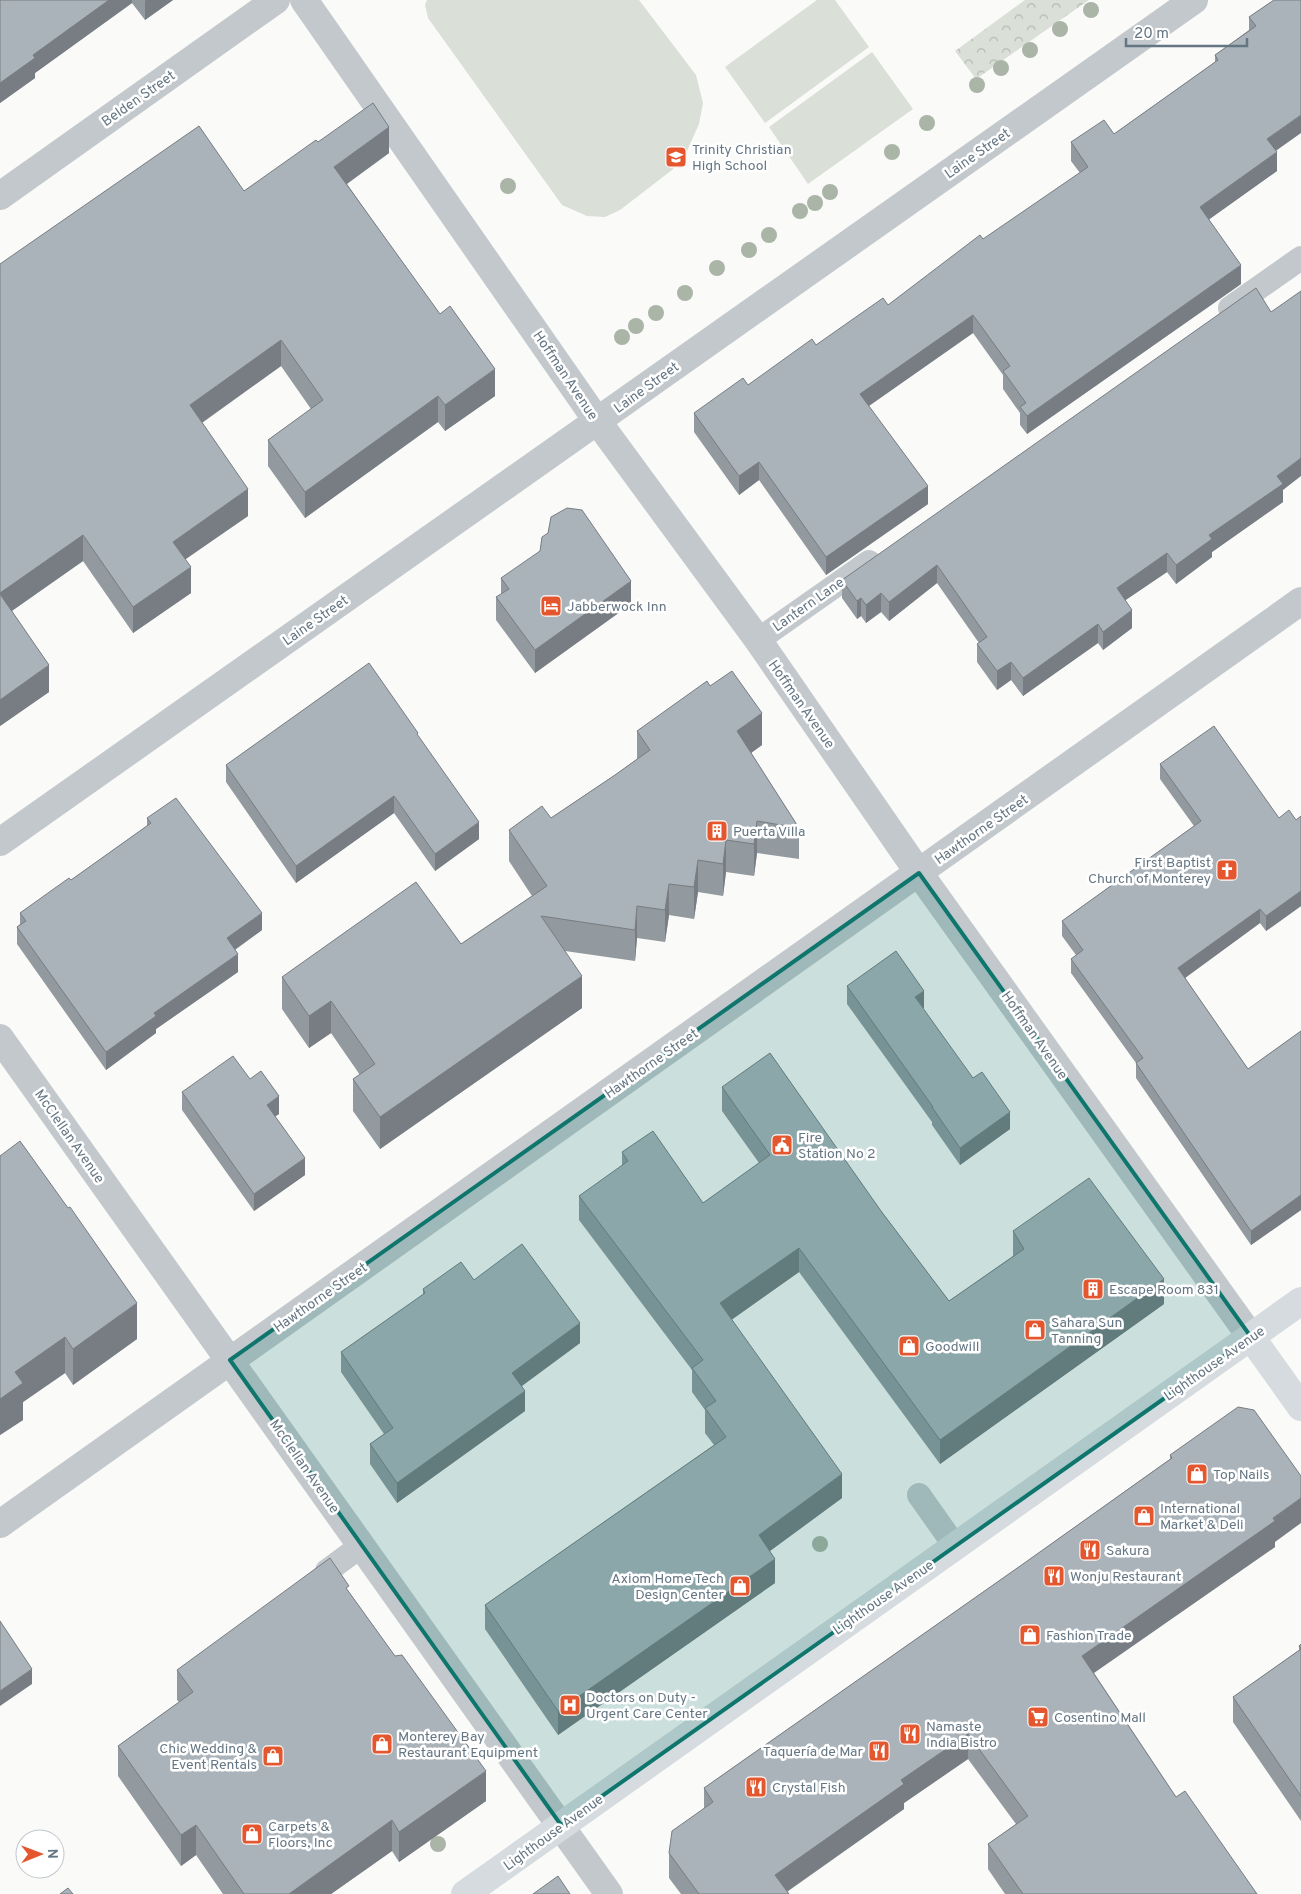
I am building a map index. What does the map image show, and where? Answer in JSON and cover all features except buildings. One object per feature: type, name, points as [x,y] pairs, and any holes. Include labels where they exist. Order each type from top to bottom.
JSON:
[{"type":"main road","name":"Lighthouse Avenue","points":[[465,1894],[1301,1301]]},
{"type":"main road","name":"Hoffman Avenue","points":[[1251,1337],[1301,1407]]},
{"type":"street","name":"Belden Street","points":[[0,196],[276,0]]},
{"type":"street","name":"Hoffman Avenue","points":[[304,0],[598,422],[758,640],[919,873],[1251,1337]]},
{"type":"street","name":"Laine Street","points":[[0,842],[1194,0]]},
{"type":"street","name":"Hawthorne Street","points":[[0,1524],[1301,601]]},
{"type":"street","name":"McClellan Avenue","points":[[0,1038],[609,1894]]},
{"type":"lane","points":[[1212,321],[1301,258]]},
{"type":"lane","name":"Lantern Lane","points":[[758,640],[887,549]]},
{"type":"lane","points":[[919,1495],[954,1546]]},
{"type":"lane","points":[[327,1571],[361,1546]]},
{"type":"highlighted area","points":[[919,873],[1251,1337],[561,1825],[230,1360]]},
{"type":"green space","points":[[427,0],[639,0],[696,75],[703,103],[699,124],[686,153],[672,170],[620,210],[605,217],[587,216],[562,205],[428,18],[425,5]]},
{"type":"green space","points":[[817,0],[835,0],[869,47],[765,123],[725,67]]},
{"type":"green space","points":[[1025,0],[1089,0],[976,79],[955,51]]},
{"type":"green space","points":[[872,52],[913,109],[808,184],[769,127]]},
{"type":"place","name":"Trinity Christian High School","points":[[676,157]]},
{"type":"place","name":"Jabberwock Inn","points":[[551,606]]},
{"type":"place","name":"Puerta Villa","points":[[717,831]]},
{"type":"place","name":"First Baptist Church of Monterey","points":[[1227,870]]},
{"type":"place","name":"Fire Station No 2","points":[[782,1145]]},
{"type":"place","name":"Escape Room 831","points":[[1093,1289]]},
{"type":"place","name":"Sahara Sun Tanning","points":[[1035,1330]]},
{"type":"place","name":"Goodwill","points":[[909,1346]]},
{"type":"place","name":"Top Nails","points":[[1197,1474]]},
{"type":"place","name":"International Market & Deli","points":[[1144,1516]]},
{"type":"place","name":"Sakura","points":[[1090,1550]]},
{"type":"place","name":"Wonju Restaurant","points":[[1054,1576]]},
{"type":"place","name":"Axiom Home Tech Design Center","points":[[740,1586]]},
{"type":"place","name":"Fashion Trade","points":[[1030,1635]]},
{"type":"place","name":"Doctors on Duty - Urgent Care Center","points":[[570,1705]]},
{"type":"place","name":"Cosentino Mall","points":[[1038,1717]]},
{"type":"place","name":"Namaste India Bistro","points":[[910,1734]]},
{"type":"place","name":"Monterey Bay Restaurant Equipment","points":[[382,1744]]},
{"type":"place","name":"Taquería de Mar","points":[[879,1751]]},
{"type":"place","name":"Chic Wedding & Event Rentals","points":[[273,1756]]},
{"type":"place","name":"Crystal Fish","points":[[756,1787]]},
{"type":"place","name":"Carpets & Floors, Inc","points":[[252,1834]]}]
